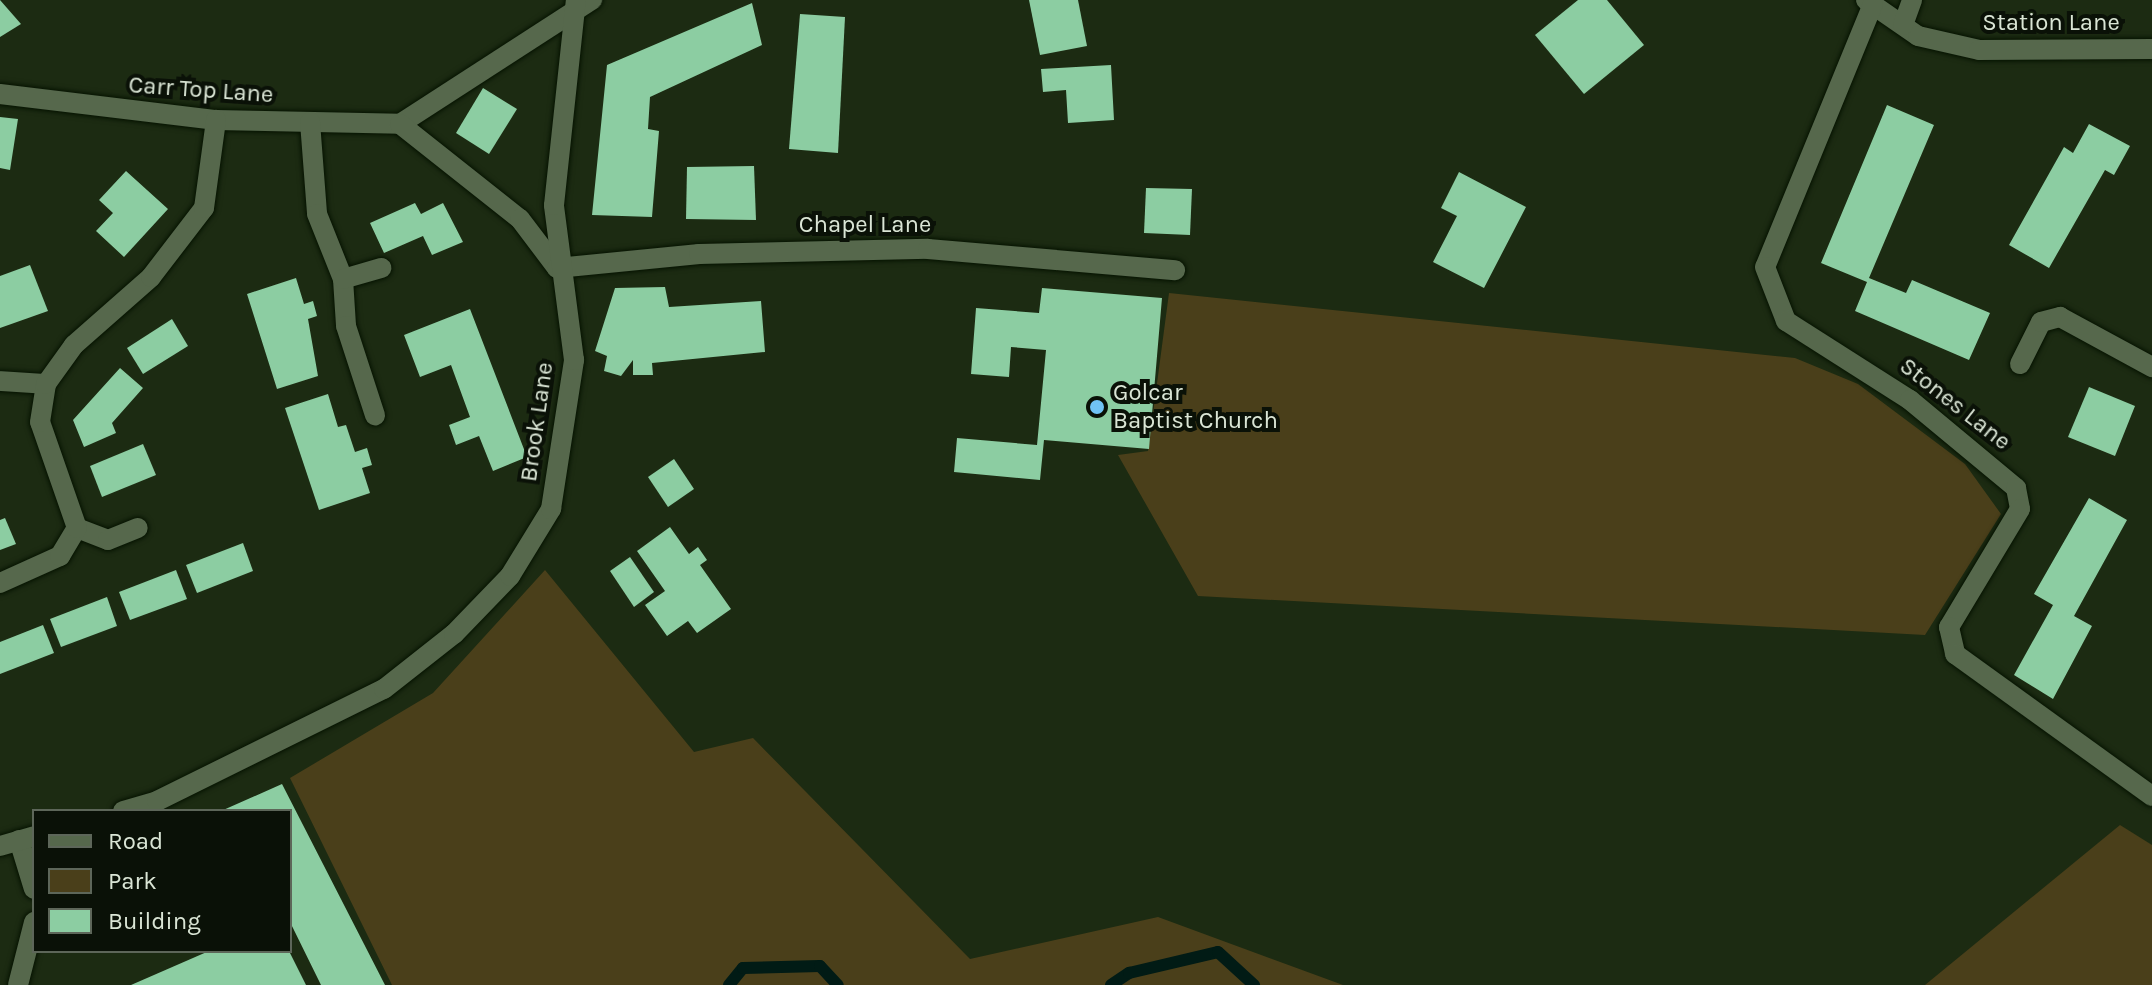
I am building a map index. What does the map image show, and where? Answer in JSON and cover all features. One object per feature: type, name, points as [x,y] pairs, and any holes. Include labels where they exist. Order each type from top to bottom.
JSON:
[{"type":"street","points":[[1903,25],[1912,0]]},
{"type":"street","points":[[557,268],[510,210],[400,124],[581,2]]},
{"type":"street","name":"Brook Lane","points":[[127,809],[384,689],[454,634],[510,576],[551,509],[566,441],[574,360],[557,268],[554,205],[581,2]]},
{"type":"street","name":"Station Lane","points":[[1870,2],[1903,25],[1979,50],[2152,49]]},
{"type":"street","name":"Stones Lane","points":[[1870,2],[1765,267],[1786,321],[1967,441],[2016,488],[2020,509],[1949,627],[1955,654],[2152,796]]},
{"type":"street","name":"Carr Top Lane","points":[[0,94],[216,120],[400,124]]},
{"type":"street","points":[[138,528],[108,540],[77,528],[40,422],[46,384],[74,345],[151,277],[204,208],[216,120]]},
{"type":"street","points":[[310,122],[317,214],[343,279],[346,326],[375,415]]},
{"type":"street","name":"Chapel Lane","points":[[557,268],[699,254],[928,249],[1175,270]]},
{"type":"street","points":[[343,279],[381,268]]},
{"type":"street","points":[[2020,364],[2041,322],[2060,317],[2152,367]]},
{"type":"street","points":[[0,381],[46,384]]},
{"type":"street","points":[[0,583],[60,556],[77,528]]},
{"type":"street","points":[[18,841],[32,883]]},
{"type":"street","points":[[18,985],[32,930]]},
{"type":"green space","points":[[1169,293],[1795,358],[1858,384],[1965,464],[2001,514],[1925,635],[1198,596],[1118,455],[1148,451]]},
{"type":"green space","points":[[545,570],[694,752],[753,738],[970,959],[1158,917],[1343,985],[392,985],[290,778],[433,693]]},
{"type":"green space","points":[[2120,825],[2152,845],[2152,985],[1925,985]]},
{"type":"building","points":[[0,0],[21,24],[0,37]]},
{"type":"building","points":[[1029,0],[1078,0],[1087,46],[1040,55]]},
{"type":"building","points":[[1578,0],[1607,0],[1644,45],[1584,94],[1535,35]]},
{"type":"building","points":[[752,3],[762,45],[650,97],[648,129],[659,131],[652,217],[592,215],[607,65]]},
{"type":"building","points":[[800,14],[845,17],[838,153],[789,149]]},
{"type":"building","points":[[1111,65],[1114,120],[1068,123],[1066,90],[1043,92],[1041,69]]},
{"type":"building","points":[[483,88],[517,109],[489,154],[456,133]]},
{"type":"building","points":[[1887,105],[1934,125],[1869,278],[1906,293],[1912,280],[1990,313],[1969,360],[1855,311],[1867,282],[1821,263]]},
{"type":"building","points":[[0,117],[18,119],[10,170],[0,168]]},
{"type":"building","points":[[2089,124],[2130,146],[2114,175],[2105,170],[2049,268],[2009,245],[2064,147],[2073,153]]},
{"type":"building","points":[[754,166],[756,220],[686,219],[687,167]]},
{"type":"building","points":[[126,171],[168,209],[124,257],[96,231],[113,213],[99,200]]},
{"type":"building","points":[[1459,172],[1526,207],[1484,288],[1433,262],[1457,216],[1441,208]]},
{"type":"building","points":[[1146,188],[1192,189],[1190,235],[1144,233]]},
{"type":"building","points":[[415,203],[421,214],[443,203],[463,242],[432,255],[423,236],[384,253],[370,223]]},
{"type":"building","points":[[30,265],[48,311],[0,328],[0,276]]},
{"type":"building","points":[[296,278],[304,304],[313,301],[317,316],[308,319],[318,376],[277,389],[247,294]]},
{"type":"building","points":[[665,287],[669,307],[761,301],[765,352],[652,363],[653,375],[633,375],[633,360],[621,376],[604,371],[607,356],[595,351],[615,288]]},
{"type":"building","name":"Golcar Baptist Church","points":[[1042,288],[1162,298],[1149,449],[1044,440],[1040,480],[954,472],[957,438],[1037,445],[1046,350],[1011,347],[1009,377],[971,374],[976,308],[1039,313]]},
{"type":"building","points":[[470,309],[527,457],[493,471],[479,436],[456,445],[449,425],[470,417],[451,365],[420,377],[404,335]]},
{"type":"building","points":[[172,319],[188,346],[143,374],[127,348]]},
{"type":"building","points":[[120,368],[143,388],[112,423],[116,433],[84,447],[73,420]]},
{"type":"building","points":[[2089,387],[2135,406],[2115,456],[2068,437]]},
{"type":"building","points":[[328,394],[338,427],[346,425],[355,452],[367,448],[372,465],[362,468],[370,493],[319,510],[285,408]]},
{"type":"building","points":[[143,444],[156,475],[102,497],[90,466]]},
{"type":"building","points":[[674,459],[694,489],[668,507],[648,477]]},
{"type":"building","points":[[2089,498],[2127,520],[2074,616],[2092,626],[2053,699],[2014,675],[2053,605],[2034,594]]},
{"type":"building","points":[[5,518],[16,544],[0,550],[0,520]]},
{"type":"building","points":[[670,527],[689,554],[698,547],[707,560],[700,565],[731,609],[697,633],[688,621],[667,636],[645,605],[665,591],[637,551]]},
{"type":"building","points":[[243,543],[253,571],[197,593],[186,565]]},
{"type":"building","points":[[630,557],[654,592],[634,607],[610,571]]},
{"type":"building","points":[[176,570],[187,599],[130,620],[119,592]]},
{"type":"building","points":[[107,597],[117,626],[61,647],[50,619]]},
{"type":"building","points":[[43,625],[54,653],[0,674],[0,642]]},
{"type":"building","points":[[282,784],[385,985],[321,985],[292,926],[292,809],[226,809]]},
{"type":"building","points":[[204,953],[290,953],[306,985],[131,985]]},
{"type":"waterway","points":[[1111,985],[1129,973],[1218,952],[1254,985]]},
{"type":"waterway","points":[[729,985],[743,968],[820,966],[838,985]]},
{"type":"place","name":"Golcar Baptist Church","points":[[1097,407]]}]
